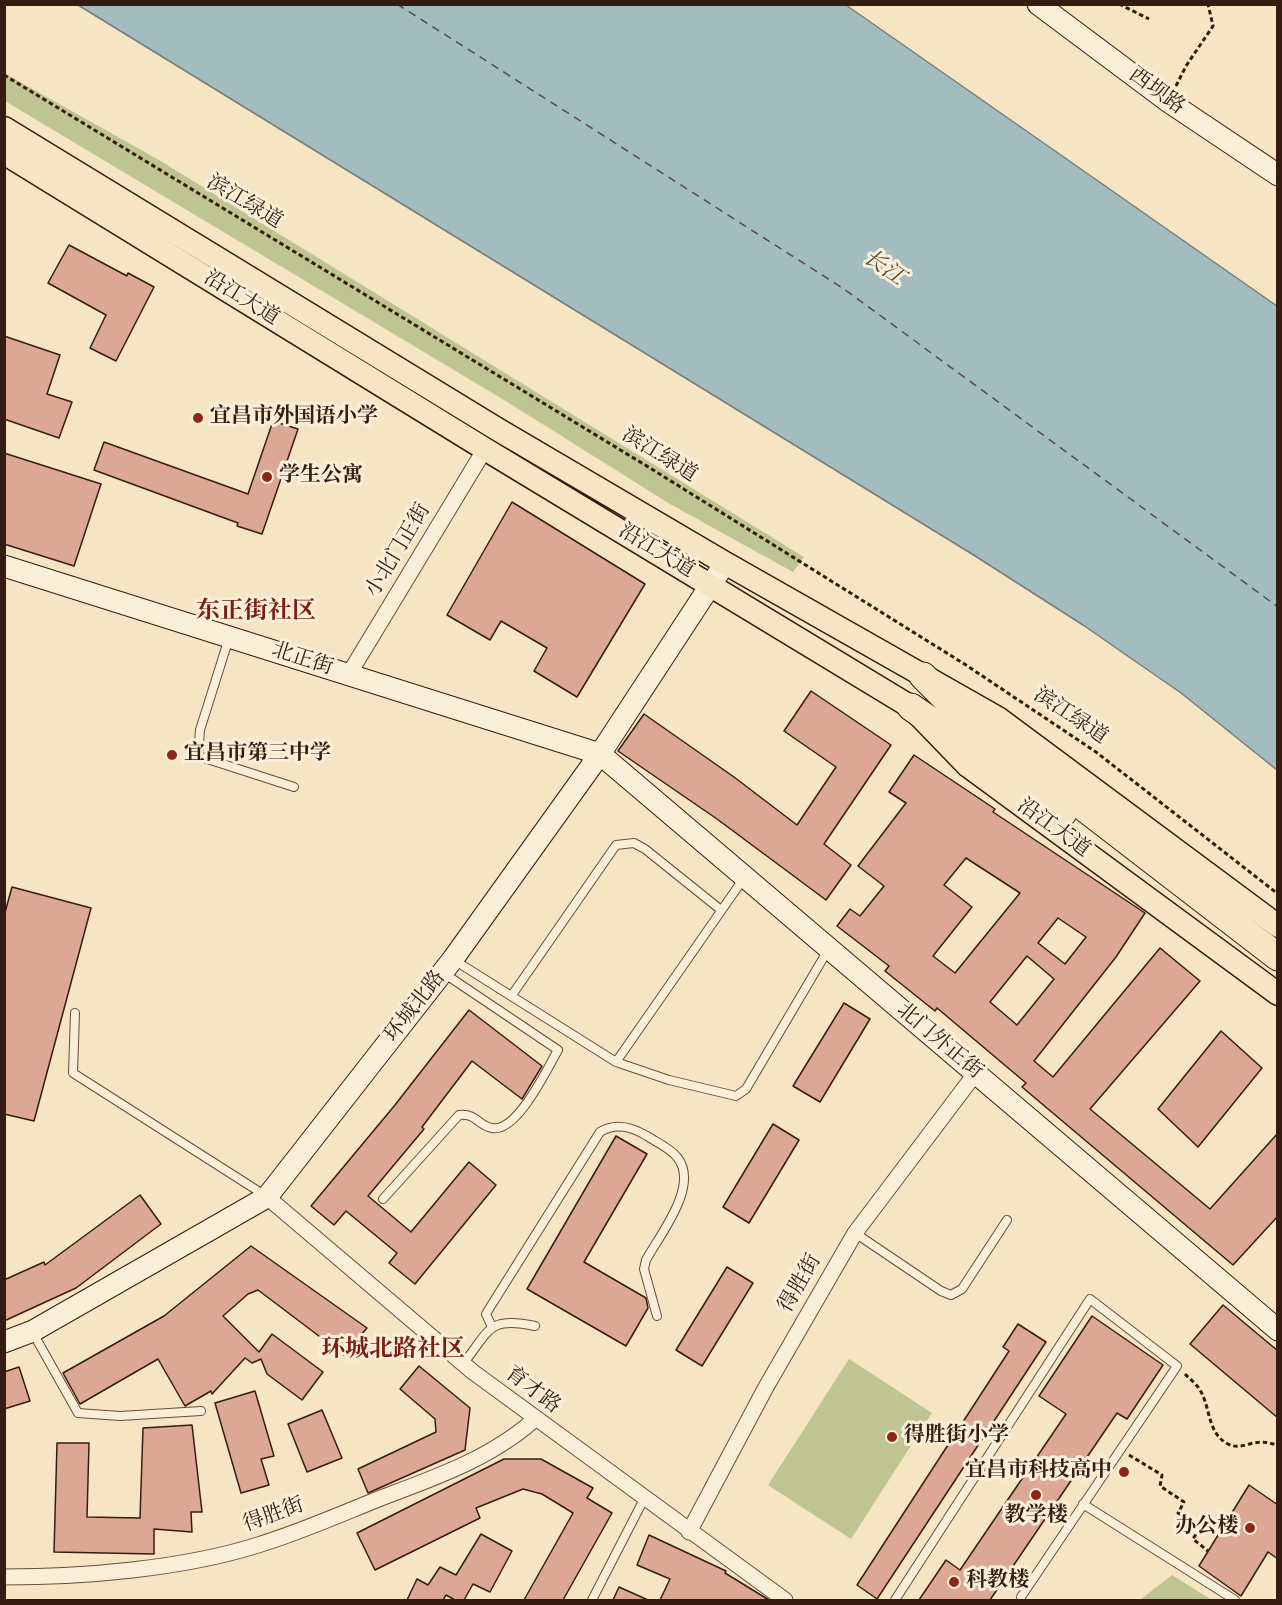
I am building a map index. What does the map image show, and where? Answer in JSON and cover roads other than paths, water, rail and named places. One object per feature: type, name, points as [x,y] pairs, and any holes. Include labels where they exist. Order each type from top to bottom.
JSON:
[{"type":"highway","points":[[923,676],[956,709],[1278,957]]},
{"type":"highway","points":[[911,707],[1116,851],[1278,973]]},
{"type":"main road","name":"沿江大道","points":[[4,128],[497,429],[725,563],[998,718],[1278,926]]},
{"type":"main road","name":"沿江大道","points":[[4,153],[485,449],[911,707],[968,766],[1278,994]]},
{"type":"street","name":"西坝路","points":[[1038,4],[1169,102],[1278,175]]},
{"type":"street","name":"小北门正街","points":[[349,674],[485,449]]},
{"type":"street","name":"环城北路","points":[[4,1342],[33,1331],[267,1197],[448,966],[600,754],[725,563]]},
{"type":"street","name":"北正街","points":[[4,566],[600,754]]},
{"type":"street","name":"北门外正街","points":[[600,754],[1278,1330]]},
{"type":"street","name":"得胜街","points":[[689,1532],[766,1387],[855,1233],[975,1074]]},
{"type":"street","name":"育才路","points":[[267,1197],[463,1364],[689,1532],[786,1600]]},
{"type":"street","name":"得胜街","points":[[4,1577],[81,1575],[217,1556],[257,1546],[448,1472],[518,1434],[535,1419]]},
{"type":"lane","points":[[229,637],[200,730],[198,756],[294,787]]},
{"type":"lane","points":[[512,994],[616,845],[634,843],[645,849],[721,910]]},
{"type":"lane","points":[[616,1062],[745,877]]},
{"type":"lane","points":[[448,966],[512,994],[616,1062],[669,1080],[736,1096],[746,1089],[829,949]]},
{"type":"lane","points":[[383,1199],[459,1115],[468,1114],[491,1128],[506,1126],[517,1117],[558,1050],[448,966]]},
{"type":"lane","points":[[75,1012],[73,1073],[267,1197]]},
{"type":"lane","points":[[492,1327],[486,1314],[489,1309],[600,1132],[614,1127],[635,1129],[674,1153],[684,1169],[685,1191],[646,1260],[644,1269],[657,1316]]},
{"type":"lane","points":[[855,1233],[941,1292],[951,1295],[962,1289],[1006,1220]]},
{"type":"lane","points":[[895,1600],[1090,1299],[1177,1366],[1021,1597]]},
{"type":"lane","points":[[463,1364],[492,1327],[511,1321],[535,1326]]},
{"type":"lane","points":[[33,1331],[78,1413],[120,1416],[201,1411]]},
{"type":"lane","points":[[592,1600],[644,1499]]},
{"type":"lane","points":[[1083,1504],[1235,1600]]},
{"type":"water","name":"长江","points":[[78,5],[846,5],[1277,306],[1277,770],[1181,693],[1083,625],[972,554]]},
{"type":"place","name":"宜昌市外国语小学","points":[[198,418]]},
{"type":"place","name":"学生公寓","points":[[267,477]]},
{"type":"place","name":"宜昌市第三中学","points":[[172,755]]},
{"type":"place","name":"得胜街小学","points":[[892,1437]]},
{"type":"place","name":"宜昌市科技高中","points":[[1124,1472]]},
{"type":"place","name":"教学楼","points":[[1036,1495]]},
{"type":"place","name":"办公楼","points":[[1250,1528]]},
{"type":"place","name":"科教楼","points":[[954,1582]]},
{"type":"district","name":"东正街社区","points":[[256,613]]},
{"type":"district","name":"环城北路社区","points":[[393,1351]]}]
